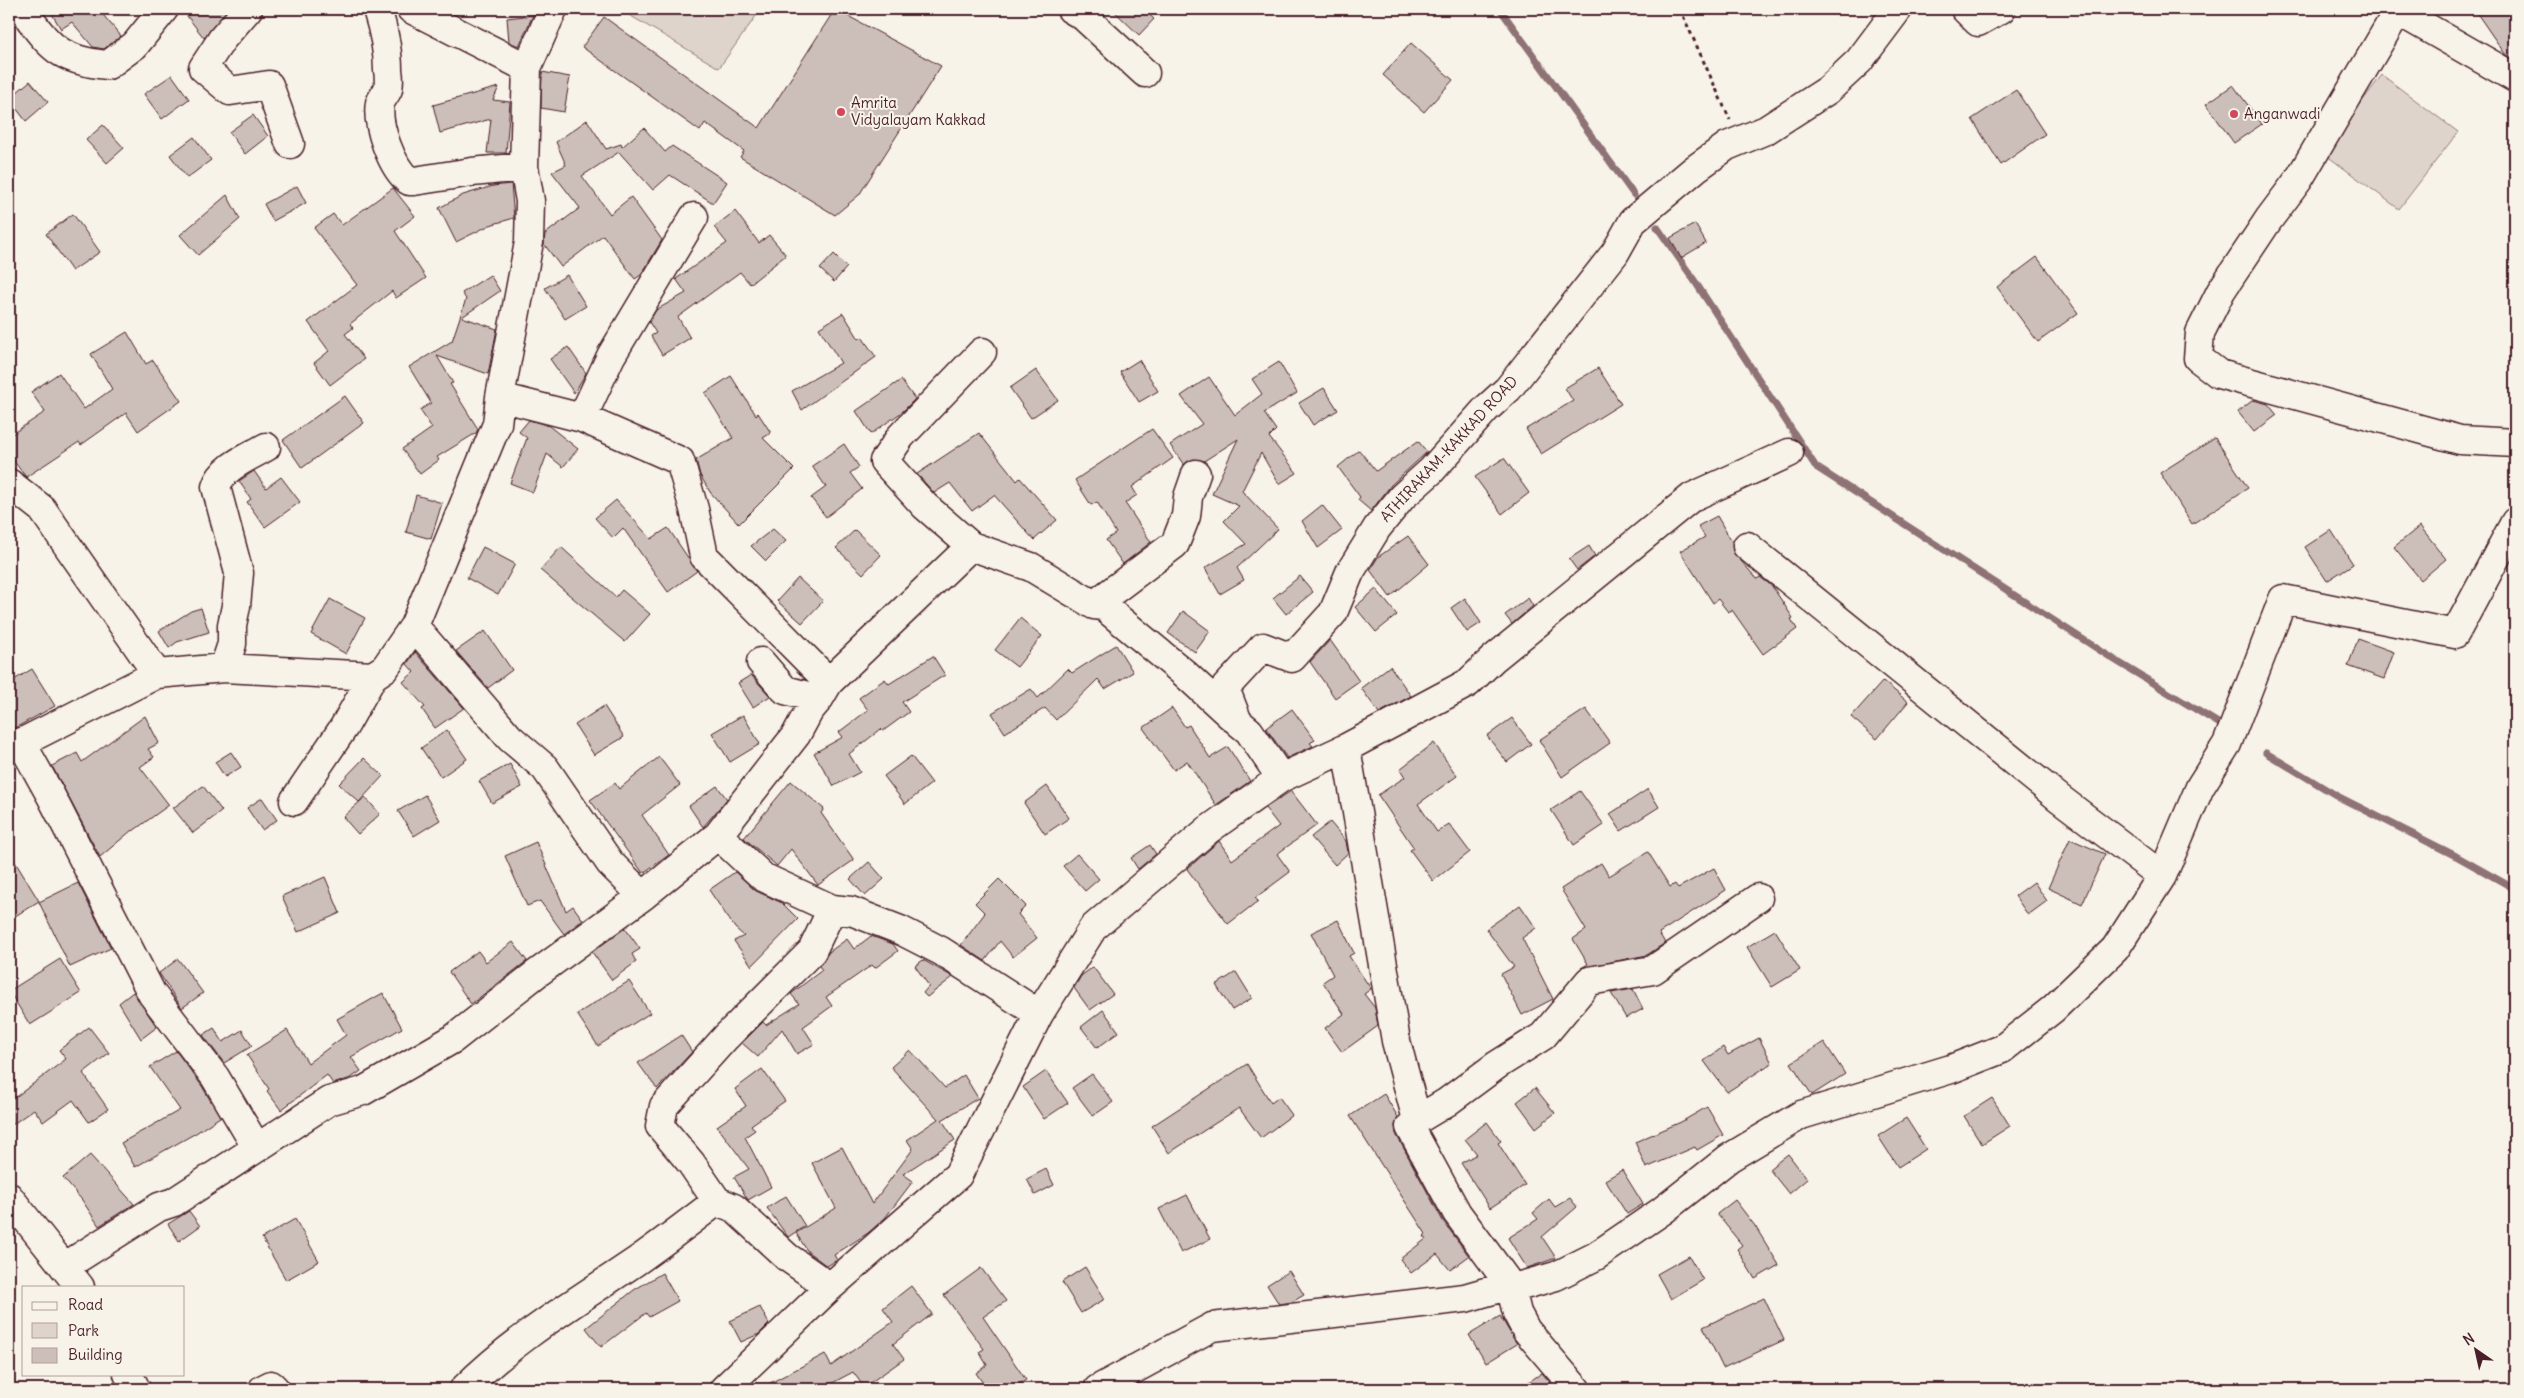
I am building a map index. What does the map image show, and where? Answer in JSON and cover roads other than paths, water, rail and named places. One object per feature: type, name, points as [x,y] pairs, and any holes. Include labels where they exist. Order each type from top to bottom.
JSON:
[{"type":"street","points":[[23,9],[43,39],[66,56],[84,62],[108,65],[135,45],[164,9]]},
{"type":"street","points":[[248,9],[222,39],[203,68],[230,91],[269,85],[290,144]]},
{"type":"street","points":[[377,9],[383,28],[388,69],[388,89],[380,102],[380,114],[388,145],[401,175],[409,182],[472,172],[524,167]]},
{"type":"street","points":[[411,9],[527,68]]},
{"type":"street","points":[[294,801],[344,727],[373,676],[385,668],[414,626],[497,424],[500,397],[529,242],[530,201],[524,167],[527,68],[552,9]]},
{"type":"street","points":[[1071,9],[1084,16],[1145,73]]},
{"type":"street","name":"ATHIRAKAM-KAKKAD ROAD","points":[[1281,778],[1249,731],[1238,722],[1225,688],[1243,666],[1264,647],[1292,658],[1333,613],[1350,572],[1376,528],[1402,497],[1431,471],[1486,409],[1508,389],[1615,253],[1633,221],[1695,169],[1727,146],[1766,130],[1828,90],[1859,61],[1898,9]]},
{"type":"street","points":[[1965,9],[1978,22],[2001,9]]},
{"type":"street","points":[[2515,78],[2399,10],[2299,179],[2269,219],[2221,291],[2200,333],[2198,358],[2219,374],[2367,416],[2460,440],[2515,443]]},
{"type":"street","points":[[582,418],[612,356],[694,217]]},
{"type":"street","points":[[982,352],[901,436],[884,461],[925,506],[971,546],[1031,567],[1094,605],[1103,606],[1184,672],[1238,722]]},
{"type":"street","points":[[500,397],[582,418],[680,461],[694,509],[704,556],[824,690]]},
{"type":"street","points":[[224,668],[232,644],[232,625],[239,573],[216,487],[218,478],[266,447]]},
{"type":"street","points":[[724,1389],[830,1287],[958,1175],[1039,1014],[1094,928],[1208,830],[1281,778],[1346,748],[1468,684],[1493,659],[1692,497],[1789,453]]},
{"type":"street","points":[[1094,605],[1175,544],[1186,516],[1188,498],[1196,474]]},
{"type":"street","points":[[9,483],[42,509],[156,674]]},
{"type":"street","points":[[1098,1389],[1212,1326],[1465,1298],[1510,1285],[1517,1287],[1556,1276],[1596,1256],[1662,1211],[1729,1158],[1802,1116],[1951,1069],[2002,1049],[2053,1009],[2115,949],[2162,876],[2200,787],[2227,744],[2283,600],[2455,634],[2515,522]]},
{"type":"street","points":[[9,1197],[72,1277],[159,1207],[174,1202],[329,1101],[363,1091],[453,1038],[536,974],[643,896],[718,835],[796,736],[809,711],[824,690],[971,546]]},
{"type":"street","points":[[1747,546],[2059,798],[2162,876]]},
{"type":"street","points":[[414,626],[510,738],[544,768],[610,862],[643,896]]},
{"type":"street","points":[[760,662],[786,690],[824,690]]},
{"type":"street","points":[[257,1148],[215,1077],[152,994],[52,796],[15,745],[156,674],[224,668],[373,676]]},
{"type":"street","points":[[1346,748],[1396,1041],[1416,1120]]},
{"type":"street","points":[[718,835],[764,877],[832,908],[851,911],[900,930],[941,951],[1039,1014]]},
{"type":"street","points":[[1576,1389],[1526,1330],[1517,1313],[1510,1285],[1457,1213],[1410,1128],[1416,1120],[1447,1102],[1497,1065],[1543,1036],[1589,981],[1653,970],[1758,898]]},
{"type":"street","points":[[830,1287],[787,1257],[734,1208],[717,1201],[691,1163],[660,1126],[664,1106],[726,1037],[812,951],[832,908]]},
{"type":"street","points":[[464,1389],[483,1370],[532,1330],[640,1258],[717,1201]]},
{"type":"street","points":[[129,1376],[136,1389]]},
{"type":"street","points":[[263,1389],[271,1386],[275,1389]]},
{"type":"waterway","points":[[1500,9],[1634,195]]},
{"type":"waterway","points":[[1657,227],[1692,277],[1816,467],[2118,662],[2228,729]]},
{"type":"waterway","points":[[2266,753],[2339,797],[2456,856],[2515,889]]},
{"type":"place","name":"Amrita Vidyalayam Kakkad","points":[[841,112]]},
{"type":"place","name":"Anganwadi","points":[[2234,114]]}]
